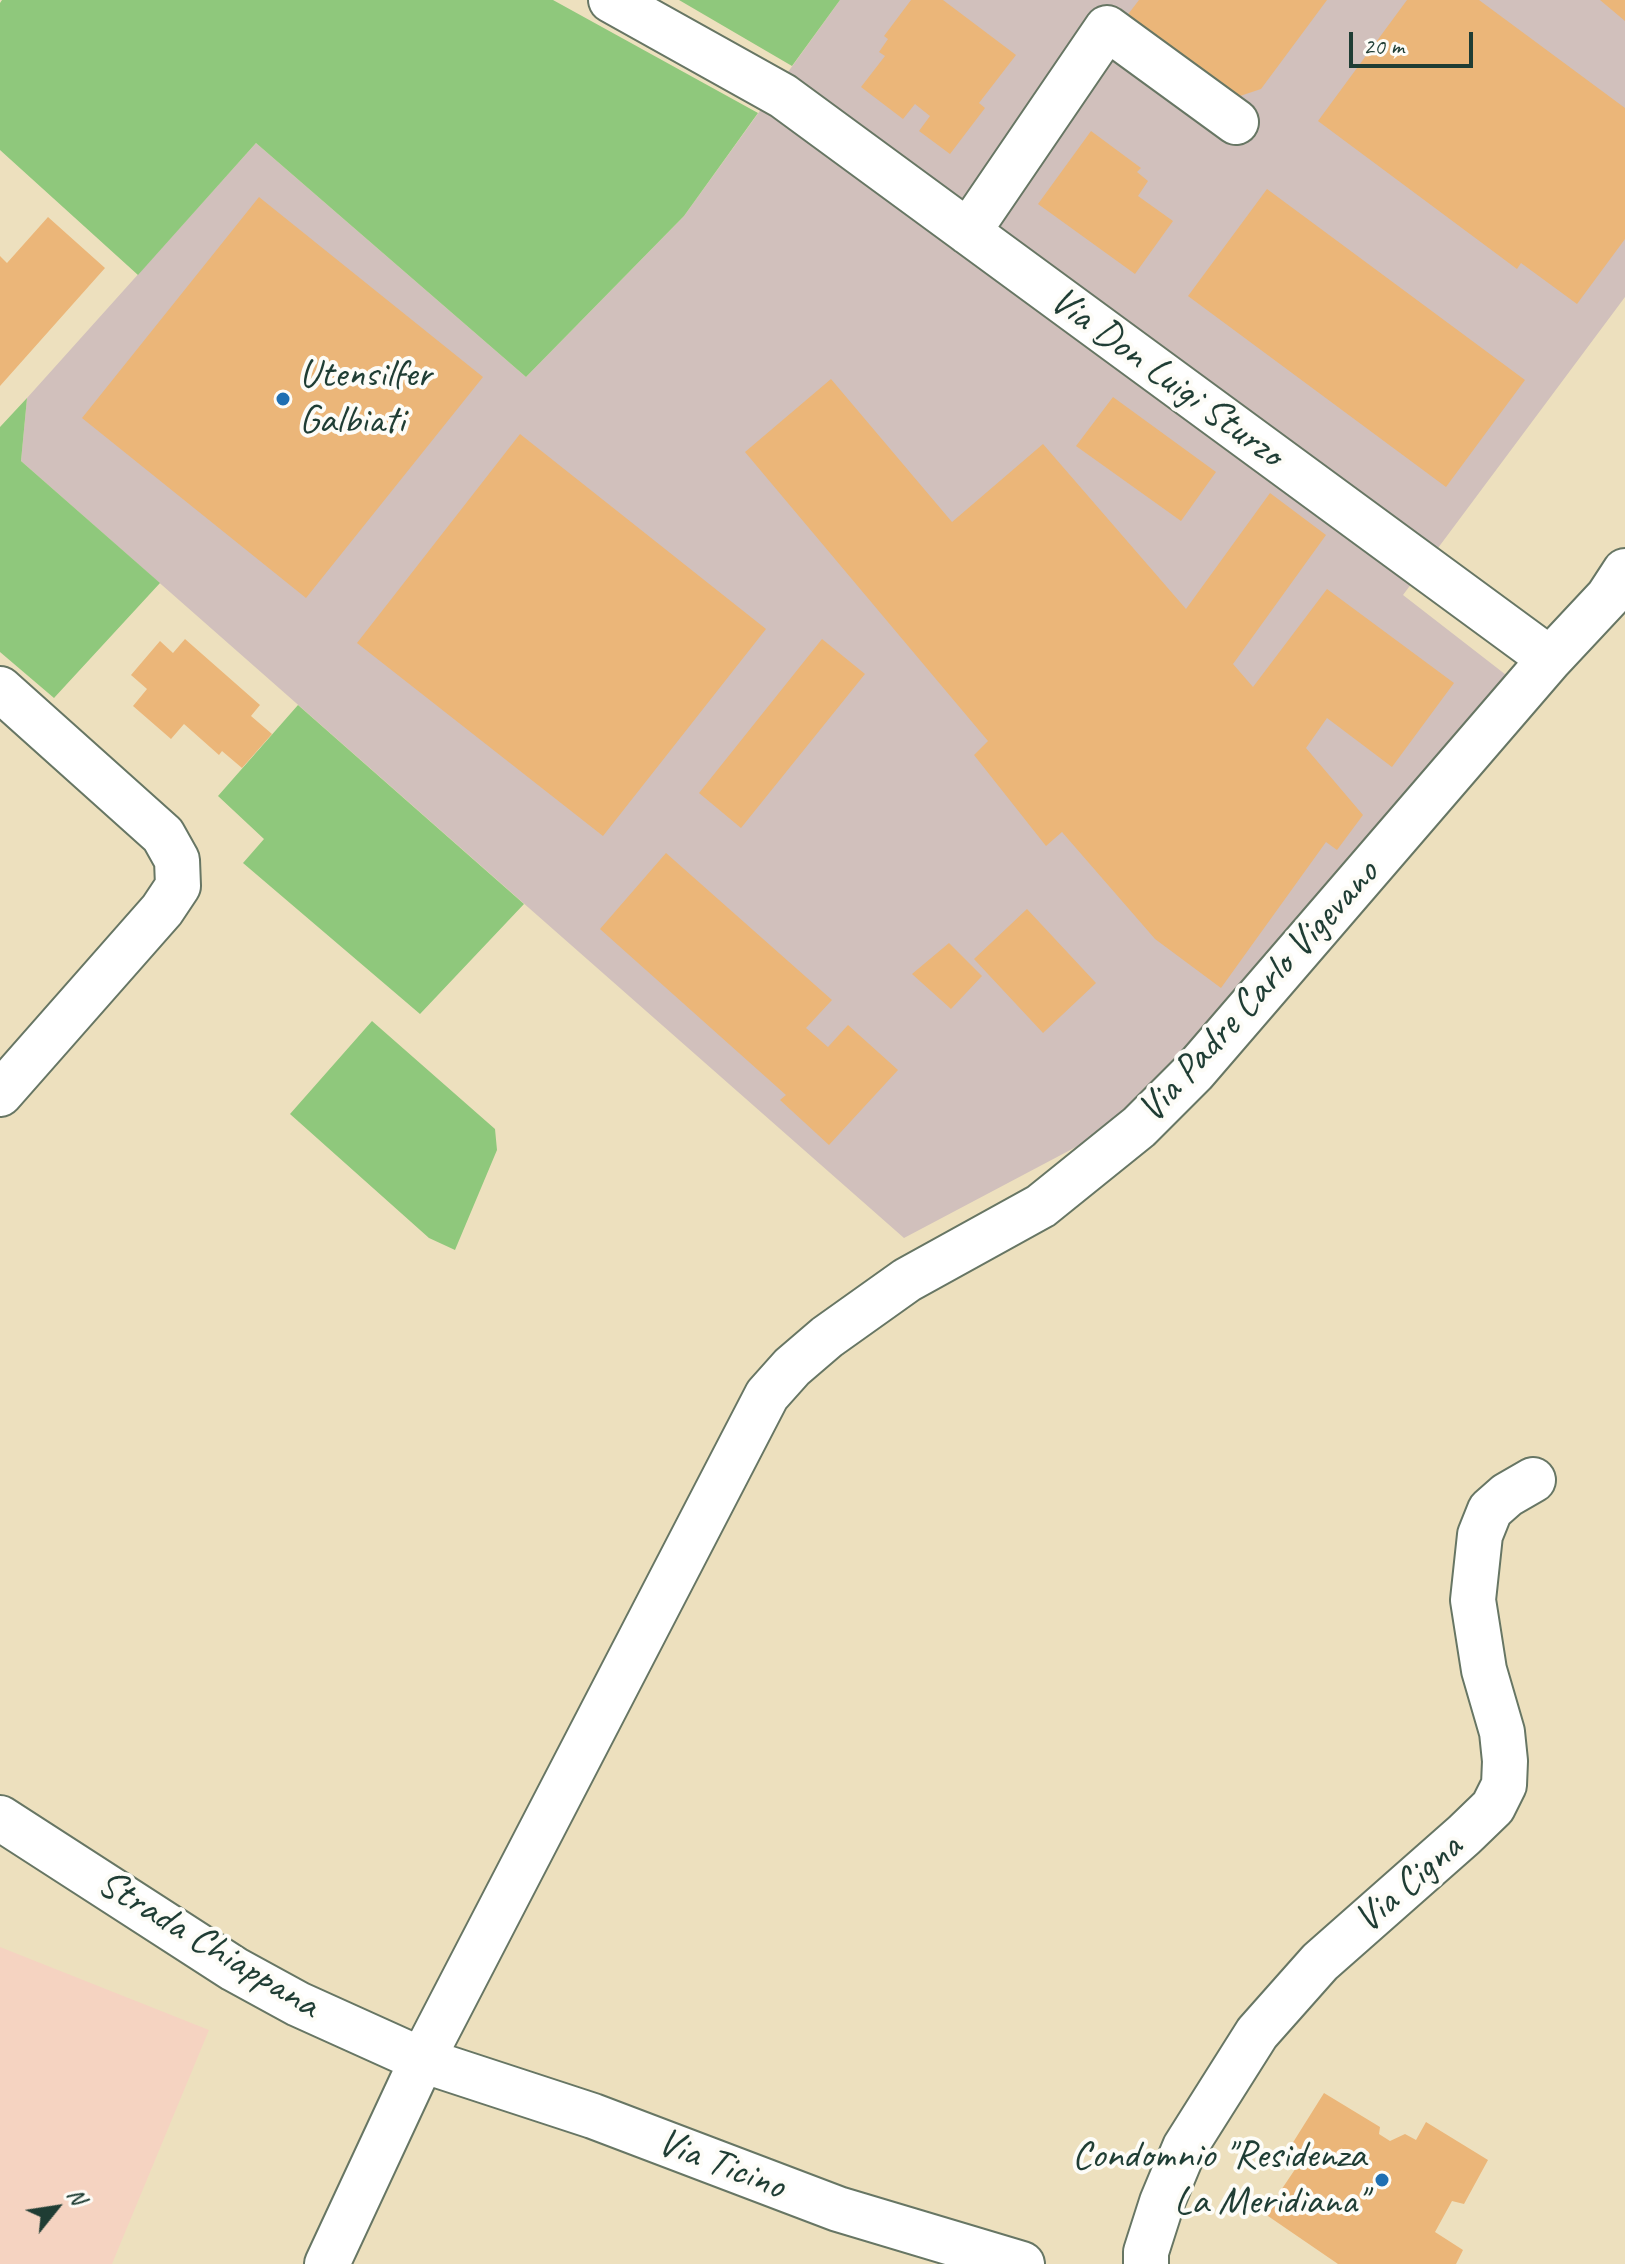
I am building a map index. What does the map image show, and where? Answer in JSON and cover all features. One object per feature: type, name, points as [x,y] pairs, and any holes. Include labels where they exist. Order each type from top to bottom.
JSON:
[{"type":"street","name":"Via Don Luigi Sturzo","points":[[611,0],[783,96],[1550,659]]},
{"type":"street","points":[[968,232],[1117,14],[1236,122]]},
{"type":"street","name":"Via Padre Carlo Vigevano","points":[[327,2264],[422,2060],[767,1395],[792,1367],[827,1337],[907,1280],[1041,1206],[1139,1127],[1194,1072],[1550,659],[1608,597],[1625,571]]},
{"type":"street","points":[[0,689],[163,835],[177,860],[178,886],[162,910],[0,1094]]},
{"type":"street","name":"Via Cigna","points":[[1146,2264],[1146,2252],[1154,2227],[1185,2147],[1257,2033],[1320,1962],[1493,1807],[1504,1785],[1502,1732],[1484,1670],[1473,1600],[1480,1535],[1490,1510],[1507,1495],[1533,1480]]},
{"type":"street","name":"Strada Chiappana","points":[[0,1818],[234,1969],[298,2004],[422,2060]]},
{"type":"street","name":"Via Ticino","points":[[422,2060],[593,2116],[838,2209],[1022,2264]]},
{"type":"shaded area","points":[[840,0],[1625,0],[1625,297],[1403,595],[1510,678],[1168,1075],[1093,1138],[904,1238],[21,461],[27,398],[256,143],[526,377],[684,216]]},
{"type":"shaded area","points":[[0,1947],[209,2030],[112,2264],[0,2264]]},
{"type":"green space","points":[[2,0],[553,0],[758,113],[684,216],[526,377],[256,143],[138,275],[0,150]]},
{"type":"green space","points":[[679,0],[840,0],[792,66]]},
{"type":"green space","points":[[27,398],[21,461],[160,583],[54,698],[0,652],[0,427]]},
{"type":"green space","points":[[298,705],[524,904],[420,1014],[243,863],[264,839],[218,796]]},
{"type":"green space","points":[[372,1021],[495,1129],[497,1150],[455,1250],[429,1238],[290,1114]]},
{"type":"building","points":[[911,0],[943,0],[1016,55],[979,103],[985,108],[950,154],[919,131],[930,116],[915,104],[903,119],[861,87],[885,56],[879,52],[888,39],[884,36]]},
{"type":"building","points":[[1139,0],[1327,0],[1261,89],[1234,98],[1126,17]]},
{"type":"building","points":[[1407,0],[1479,0],[1625,108],[1625,239],[1577,304],[1521,263],[1517,269],[1318,121]]},
{"type":"building","points":[[1600,0],[1625,0],[1625,21]]},
{"type":"building","points":[[1091,131],[1141,168],[1137,172],[1148,181],[1138,196],[1173,221],[1135,274],[1038,204]]},
{"type":"building","points":[[1267,189],[1525,380],[1446,487],[1188,296]]},
{"type":"building","points":[[259,197],[483,377],[306,598],[82,418]]},
{"type":"building","points":[[48,217],[105,268],[0,386],[0,256],[7,263]]},
{"type":"building","points":[[831,379],[952,522],[1043,444],[1186,609],[1270,493],[1326,535],[1233,664],[1253,687],[1327,589],[1454,683],[1392,767],[1327,718],[1306,748],[1363,815],[1337,850],[1326,842],[1221,988],[1155,939],[1062,832],[1046,846],[974,755],[988,741],[745,452]]},
{"type":"building","points":[[1113,397],[1216,472],[1181,521],[1076,446]]},
{"type":"building","points":[[520,434],[766,629],[603,836],[357,643]]},
{"type":"building","points":[[185,639],[260,705],[251,716],[272,734],[242,768],[222,751],[219,755],[184,724],[171,739],[133,706],[147,689],[131,675],[160,641],[173,653]]},
{"type":"building","points":[[822,639],[865,674],[741,828],[699,793]]},
{"type":"building","points":[[666,853],[832,1000],[806,1028],[828,1047],[848,1025],[898,1070],[829,1145],[780,1100],[786,1095],[600,929]]},
{"type":"building","points":[[1027,909],[1096,983],[1043,1033],[974,959]]},
{"type":"building","points":[[949,943],[982,976],[951,1009],[912,974]]},
{"type":"building","name":"Condomnio \"Residenza La Meridiana\"","points":[[1324,2093],[1380,2127],[1379,2134],[1390,2141],[1405,2134],[1416,2140],[1426,2122],[1488,2160],[1464,2204],[1452,2201],[1435,2232],[1463,2250],[1456,2264],[1338,2264],[1265,2214],[1306,2153],[1292,2144]]},
{"type":"place","name":"Utensilfer Galbiati","points":[[283,399]]},
{"type":"place","name":"Condomnio \"Residenza La Meridiana\"","points":[[1382,2180]]}]
